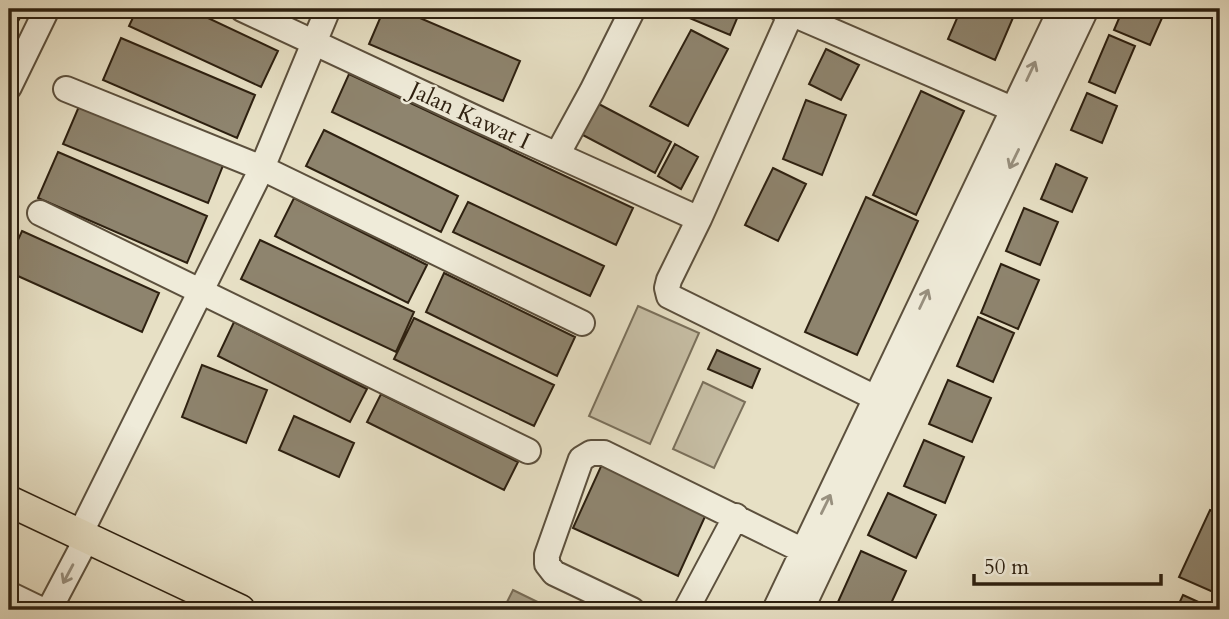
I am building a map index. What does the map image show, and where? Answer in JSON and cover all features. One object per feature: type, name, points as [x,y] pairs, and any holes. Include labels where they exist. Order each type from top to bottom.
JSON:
[{"type":"main road","points":[[9,501],[240,610]]},
{"type":"street","name":"Jalan Kawat I","points":[[242,9],[699,219]]},
{"type":"street","points":[[49,610],[262,168],[328,9]]},
{"type":"street","points":[[557,155],[633,9]]},
{"type":"street","points":[[775,610],[814,556],[887,403],[1023,114],[1061,9]]},
{"type":"street","points":[[1023,114],[1086,9]]},
{"type":"street","points":[[887,403],[669,296],[669,280],[699,219],[788,10],[1023,114]]},
{"type":"street","points":[[9,87],[46,11]]},
{"type":"street","points":[[66,89],[262,168],[582,323]]},
{"type":"street","points":[[40,213],[528,450]]},
{"type":"street","points":[[632,610],[554,573],[547,564],[547,555],[581,459],[591,453],[604,453],[814,556]]},
{"type":"street","points":[[686,610],[736,516]]},
{"type":"street","points":[[801,610],[814,556]]},
{"type":"street","points":[[9,594],[42,610]]},
{"type":"shaded area","points":[[638,306],[699,333],[650,444],[589,416]]},
{"type":"shaded area","points":[[703,382],[745,402],[714,468],[673,449]]},
{"type":"shaded area","points":[[513,590],[554,610],[503,610]]},
{"type":"building","points":[[9,9],[25,9],[9,37]]},
{"type":"building","points":[[137,9],[189,9],[278,51],[261,87],[129,26]]},
{"type":"building","points":[[384,9],[399,9],[520,61],[503,101],[369,44]]},
{"type":"building","points":[[668,9],[741,9],[730,35]]},
{"type":"building","points":[[890,9],[910,9],[907,16]]},
{"type":"building","points":[[961,9],[1006,9],[1015,13],[995,60],[948,39]]},
{"type":"building","points":[[1123,9],[1166,9],[1150,45],[1114,30]]},
{"type":"building","points":[[691,30],[728,49],[688,126],[650,106]]},
{"type":"building","points":[[1109,35],[1135,46],[1115,93],[1089,82]]},
{"type":"building","points":[[121,38],[255,95],[237,138],[103,80]]},
{"type":"building","points":[[826,49],[859,65],[841,100],[809,84]]},
{"type":"building","points":[[349,74],[633,208],[616,245],[332,112]]},
{"type":"building","points":[[921,91],[964,111],[916,215],[873,195]]},
{"type":"building","points":[[1087,93],[1117,106],[1102,143],[1071,130]]},
{"type":"building","points":[[806,100],[846,115],[822,175],[783,159]]},
{"type":"building","points":[[595,102],[671,142],[655,173],[579,133]]},
{"type":"building","points":[[80,104],[224,163],[208,203],[63,144]]},
{"type":"building","points":[[324,130],[458,196],[441,232],[306,166]]},
{"type":"building","points":[[675,144],[698,157],[681,189],[658,176]]},
{"type":"building","points":[[58,152],[207,216],[187,263],[38,198]]},
{"type":"building","points":[[1056,164],[1087,178],[1072,212],[1041,199]]},
{"type":"building","points":[[773,168],[806,184],[778,241],[745,225]]},
{"type":"building","points":[[866,197],[918,221],[857,355],[805,332]]},
{"type":"building","points":[[294,198],[427,265],[408,303],[275,236]]},
{"type":"building","points":[[468,202],[604,266],[590,296],[453,232]]},
{"type":"building","points":[[1024,208],[1058,222],[1040,265],[1006,251]]},
{"type":"building","points":[[22,231],[159,293],[142,332],[9,272],[9,260]]},
{"type":"building","points":[[260,240],[414,312],[396,352],[241,279]]},
{"type":"building","points":[[1001,264],[1039,280],[1018,329],[981,313]]},
{"type":"building","points":[[444,273],[575,337],[557,376],[426,312]]},
{"type":"building","points":[[978,317],[1014,333],[993,382],[957,366]]},
{"type":"building","points":[[414,318],[554,385],[534,426],[394,359]]},
{"type":"building","points":[[234,322],[367,389],[350,422],[218,356]]},
{"type":"building","points":[[717,350],[760,369],[752,388],[708,369]]},
{"type":"building","points":[[202,365],[267,390],[246,443],[182,417]]},
{"type":"building","points":[[948,380],[991,398],[972,442],[929,424]]},
{"type":"building","points":[[381,394],[518,462],[504,490],[367,422]]},
{"type":"building","points":[[294,416],[354,443],[339,477],[279,450]]},
{"type":"building","points":[[924,440],[964,457],[945,503],[904,486]]},
{"type":"building","points":[[603,462],[708,510],[678,576],[573,528]]},
{"type":"building","points":[[888,493],[936,515],[916,558],[868,535]]},
{"type":"building","points":[[1210,510],[1220,515],[1220,595],[1179,577]]},
{"type":"building","points":[[861,551],[906,571],[888,610],[857,610],[838,602]]},
{"type":"building","points":[[1183,595],[1216,610],[1176,610]]}]
